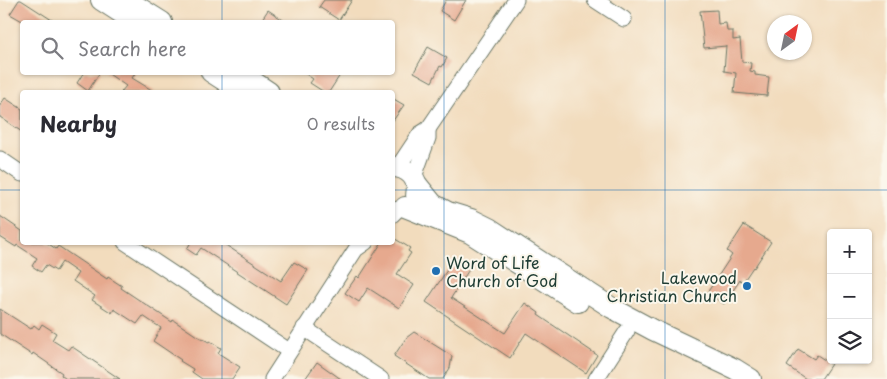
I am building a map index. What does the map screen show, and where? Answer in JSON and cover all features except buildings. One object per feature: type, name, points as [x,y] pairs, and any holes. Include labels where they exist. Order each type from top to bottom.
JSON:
[{"type":"main road","points":[[101,0],[132,20]]},
{"type":"main road","points":[[127,0],[159,20]]},
{"type":"main road","points":[[216,75],[239,90]]},
{"type":"main road","points":[[244,75],[267,90]]},
{"type":"main road","points":[[397,210],[411,203],[417,190],[405,174]]},
{"type":"main road","points":[[405,174],[433,204],[448,212],[472,219],[489,228],[612,308],[735,369],[751,379]]},
{"type":"main road","points":[[397,210],[470,233],[606,321],[725,379]]},
{"type":"street","points":[[405,174],[428,138],[428,129],[516,0]]},
{"type":"street","points":[[595,0],[624,19]]},
{"type":"street","points":[[0,159],[20,173]]},
{"type":"street","points":[[130,245],[289,351]]},
{"type":"street","points":[[272,379],[360,245]]},
{"type":"street","points":[[304,328],[381,379]]},
{"type":"street","points":[[596,379],[627,331]]},
{"type":"place","name":"Word of Life Church of God","points":[[436,271]]},
{"type":"place","name":"Lakewood Christian Church","points":[[747,286]]}]
